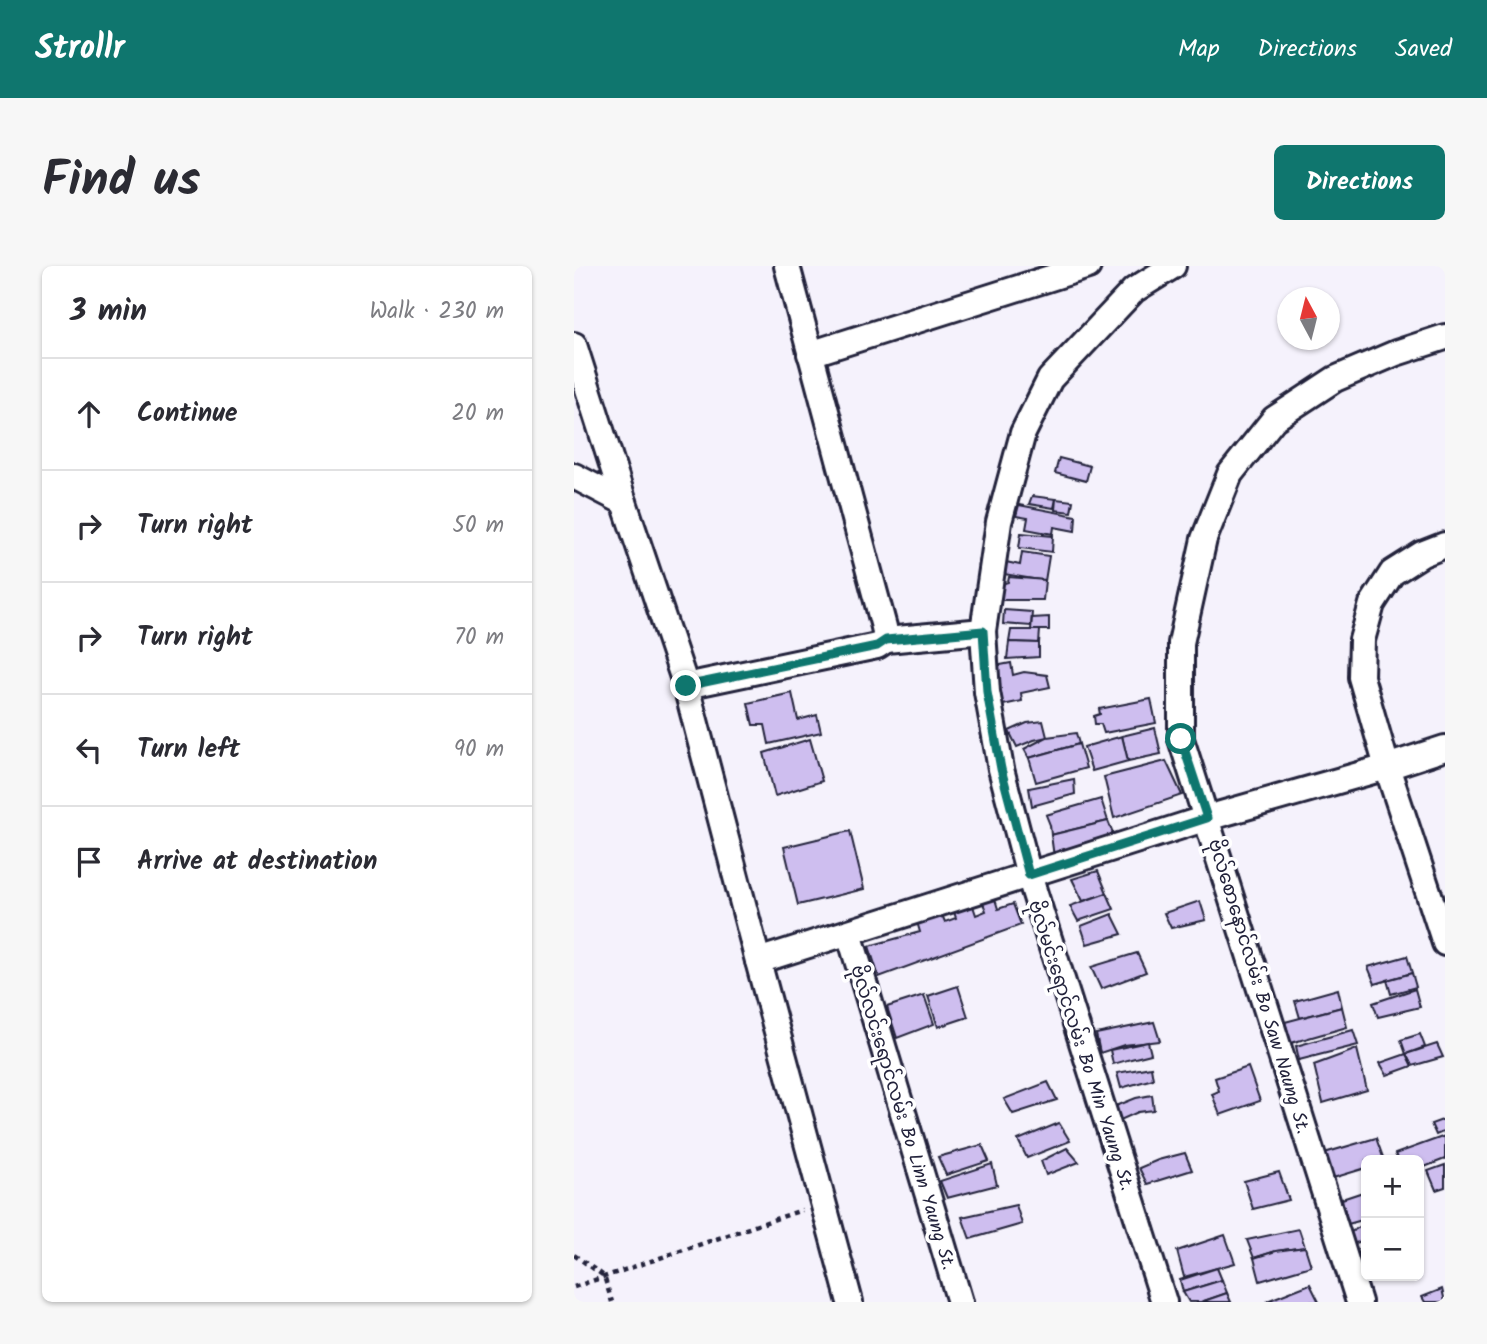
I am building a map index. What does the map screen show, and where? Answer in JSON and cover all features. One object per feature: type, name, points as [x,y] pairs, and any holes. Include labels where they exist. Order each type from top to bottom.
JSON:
[{"type":"street","points":[[787,266],[886,640]]},
{"type":"street","points":[[810,354],[1088,266]]},
{"type":"street","name":"ဗိုလ်မင်းရောင်လမ်း Bo Min Yaung St.","points":[[1164,1302],[1029,875],[1001,769],[991,718],[983,631],[999,522],[1023,433],[1050,379],[1133,290],[1173,266]]},
{"type":"street","name":"ဗိုလ်စောနောင်လမ်း Bo Saw Naung St.","points":[[1359,1302],[1181,739],[1181,643],[1204,538],[1230,474],[1274,419],[1335,379],[1396,353],[1445,337]]},
{"type":"street","points":[[574,345],[686,686],[850,1302]]},
{"type":"street","points":[[574,476],[624,502]]},
{"type":"street","points":[[1444,939],[1387,767],[1361,677],[1362,640],[1372,604],[1392,573],[1422,554],[1445,545]]},
{"type":"street","points":[[686,686],[877,646],[886,640],[983,631]]},
{"type":"street","points":[[758,961],[1207,818],[1445,748]]},
{"type":"street","name":"ဗိုလ်လင်းရောင်လမ်း Bo Linn Yaung St.","points":[[849,933],[960,1302]]},
{"type":"path","points":[[574,1287],[823,1203]]},
{"type":"path","points":[[574,1255],[604,1276],[611,1302]]},
{"type":"building","points":[[1059,458],[1090,466],[1086,481],[1055,473]]},
{"type":"building","points":[[1032,496],[1056,499],[1054,508],[1029,504]]},
{"type":"building","points":[[1056,499],[1073,501],[1071,512],[1055,510]]},
{"type":"building","points":[[1019,505],[1076,516],[1075,531],[1054,527],[1053,534],[1026,529],[1028,518],[1016,516]]},
{"type":"building","points":[[1021,533],[1053,536],[1052,552],[1019,548]]},
{"type":"building","points":[[1022,552],[1049,556],[1045,581],[1004,574],[1006,562],[1020,565]]},
{"type":"building","points":[[1009,577],[1045,580],[1043,600],[996,600],[998,585],[1008,582]]},
{"type":"building","points":[[1004,610],[1032,612],[1031,626],[1003,624]]},
{"type":"building","points":[[1049,617],[1049,630],[1031,630],[1032,618]]},
{"type":"building","points":[[1011,630],[1040,630],[1039,643],[1009,642]]},
{"type":"building","points":[[1009,642],[1039,643],[1039,657],[1007,659]]},
{"type":"building","points":[[1011,663],[1013,675],[1024,672],[1047,675],[1050,687],[1021,693],[1022,701],[1003,705],[995,666]]},
{"type":"building","points":[[792,693],[798,720],[817,715],[821,732],[769,744],[765,725],[753,725],[748,703]]},
{"type":"building","points":[[1151,699],[1156,723],[1104,733],[1101,724],[1095,724],[1094,716],[1100,714],[1099,709]]},
{"type":"building","points":[[1043,721],[1047,737],[1017,747],[1009,731],[1027,723]]},
{"type":"building","points":[[1155,728],[1161,754],[1128,761],[1122,736]]},
{"type":"building","points":[[1076,733],[1079,744],[1029,758],[1024,749],[1047,737]]},
{"type":"building","points":[[1122,736],[1128,761],[1092,771],[1084,747]]},
{"type":"building","points":[[810,739],[822,781],[775,796],[764,753]]},
{"type":"building","points":[[1079,744],[1086,768],[1036,782],[1029,758]]},
{"type":"building","points":[[1166,761],[1182,795],[1114,818],[1104,777]]},
{"type":"building","points":[[1074,779],[1075,794],[1032,806],[1029,788]]},
{"type":"building","points":[[1101,799],[1108,821],[1051,835],[1046,815]]},
{"type":"building","points":[[1108,821],[1116,840],[1054,857],[1051,835]]},
{"type":"building","points":[[850,831],[864,889],[798,905],[784,847]]},
{"type":"building","points":[[1098,871],[1107,893],[1083,901],[1072,879]]},
{"type":"building","points":[[1107,893],[1114,909],[1078,921],[1070,906]]},
{"type":"building","points":[[995,899],[998,909],[1013,904],[1021,925],[879,977],[869,946],[920,932],[917,922],[942,915],[945,922],[956,918],[954,912],[973,906],[976,915],[986,911],[983,903]]},
{"type":"building","points":[[1200,901],[1206,920],[1171,928],[1164,913]]},
{"type":"building","points":[[1112,914],[1122,934],[1087,944],[1081,926]]},
{"type":"building","points":[[1137,953],[1146,972],[1101,989],[1091,967]]},
{"type":"building","points":[[1407,956],[1412,973],[1375,984],[1368,967]]},
{"type":"building","points":[[1412,973],[1416,987],[1391,994],[1387,980]]},
{"type":"building","points":[[958,986],[968,1017],[938,1027],[928,996]]},
{"type":"building","points":[[1338,989],[1342,1007],[1300,1018],[1295,1001]]},
{"type":"building","points":[[1415,989],[1420,1007],[1378,1017],[1373,1003]]},
{"type":"building","points":[[924,995],[934,1024],[897,1038],[887,1007]]},
{"type":"building","points":[[1342,1007],[1347,1027],[1291,1043],[1285,1022]]},
{"type":"building","points":[[1154,1022],[1160,1041],[1124,1045],[1100,1053],[1096,1034]]},
{"type":"building","points":[[1353,1030],[1358,1045],[1299,1060],[1296,1046]]},
{"type":"building","points":[[1420,1034],[1425,1047],[1406,1054],[1401,1040]]},
{"type":"building","points":[[1148,1042],[1151,1054],[1113,1064],[1110,1050]]},
{"type":"building","points":[[1437,1044],[1443,1057],[1412,1066],[1406,1054]]},
{"type":"building","points":[[1357,1049],[1367,1090],[1323,1103],[1314,1065]]},
{"type":"building","points":[[1406,1054],[1412,1066],[1387,1075],[1380,1063]]},
{"type":"building","points":[[1151,1067],[1153,1079],[1121,1088],[1117,1073]]},
{"type":"building","points":[[1248,1067],[1260,1101],[1220,1115],[1212,1094],[1219,1091],[1215,1078]]},
{"type":"building","points":[[1048,1082],[1057,1100],[1013,1114],[1004,1099]]},
{"type":"building","points":[[1152,1095],[1154,1110],[1138,1112],[1116,1122],[1111,1108]]},
{"type":"building","points":[[1445,1119],[1445,1131],[1436,1135],[1431,1124]]},
{"type":"building","points":[[1059,1123],[1070,1141],[1027,1158],[1018,1140]]},
{"type":"building","points":[[1445,1136],[1445,1159],[1424,1167],[1424,1155],[1395,1154]]},
{"type":"building","points":[[1376,1138],[1382,1155],[1361,1155],[1361,1170],[1333,1178],[1321,1154]]},
{"type":"building","points":[[982,1145],[989,1161],[946,1175],[938,1157]]},
{"type":"building","points":[[1067,1148],[1079,1162],[1046,1175],[1041,1161]]},
{"type":"building","points":[[1185,1153],[1192,1170],[1147,1184],[1139,1168]]},
{"type":"building","points":[[992,1164],[997,1185],[947,1198],[940,1181]]},
{"type":"building","points":[[1445,1165],[1445,1187],[1436,1190],[1428,1171]]},
{"type":"building","points":[[1279,1172],[1289,1200],[1253,1209],[1244,1181]]},
{"type":"building","points":[[1361,1193],[1361,1220],[1348,1224],[1342,1199]]},
{"type":"building","points":[[1016,1205],[1022,1224],[970,1239],[962,1217]]},
{"type":"building","points":[[1361,1226],[1361,1241],[1352,1244],[1348,1234]]},
{"type":"building","points":[[1299,1229],[1305,1247],[1276,1251],[1254,1258],[1247,1240]]},
{"type":"building","points":[[1225,1235],[1235,1263],[1184,1277],[1177,1251]]},
{"type":"building","points":[[1305,1247],[1311,1266],[1260,1281],[1254,1258],[1276,1251]]},
{"type":"building","points":[[1217,1268],[1222,1280],[1183,1292],[1180,1280]]},
{"type":"building","points":[[1222,1280],[1227,1293],[1201,1302],[1189,1302],[1183,1292]]},
{"type":"building","points":[[1310,1284],[1319,1302],[1267,1301]]},
{"type":"building","points":[[1442,1289],[1445,1302],[1425,1302],[1422,1297]]},
{"type":"building","points":[[1227,1293],[1231,1302],[1201,1302]]},
{"type":"route","points":[[686,686],[877,646],[886,640],[983,631],[987,692],[1001,769],[1029,875],[1207,818],[1181,739]]}]
